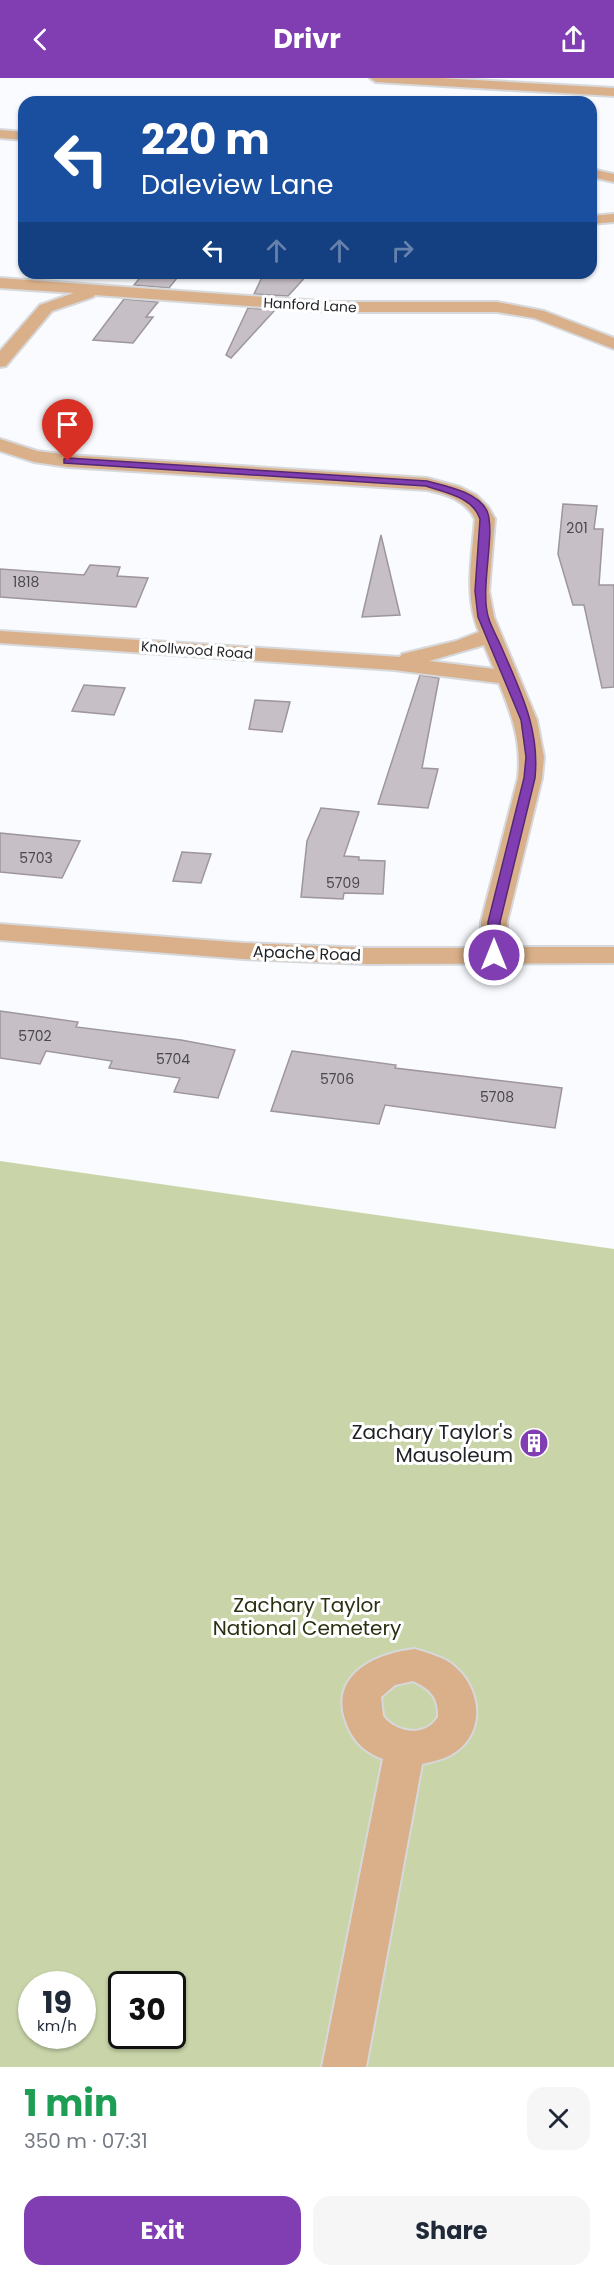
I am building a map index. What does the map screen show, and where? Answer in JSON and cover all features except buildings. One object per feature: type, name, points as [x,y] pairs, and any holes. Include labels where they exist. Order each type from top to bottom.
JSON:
[{"type":"street","points":[[376,78],[614,92]]},
{"type":"street","points":[[0,134],[18,136]]},
{"type":"street","points":[[597,174],[614,177]]},
{"type":"street","points":[[597,219],[614,218]]},
{"type":"street","name":"Hanford Lane","points":[[0,283],[333,307],[496,307],[538,314],[614,344]]},
{"type":"street","points":[[19,284],[38,297],[46,308]]},
{"type":"street","points":[[0,362],[46,308],[97,290]]},
{"type":"street","points":[[0,445],[34,456],[68,461],[427,484],[454,491],[473,501],[482,510],[485,519],[480,591],[483,617],[526,720],[532,757],[530,778],[494,922],[494,955]]},
{"type":"street","name":"Knollwood Road","points":[[394,663],[463,646],[491,635]]},
{"type":"street","name":"Knollwood Road","points":[[0,638],[394,663],[508,677]]},
{"type":"street","name":"Apache Road","points":[[0,932],[244,951],[368,956],[614,955]]},
{"type":"street","points":[[344,2067],[405,1748]]},
{"type":"green space","name":"Zachary Taylor National Cemetery","points":[[0,1161],[614,1249],[614,2067],[0,2067]]},
{"type":"place","name":"Zachary Taylor's Mausoleum","points":[[534,1443]]},
{"type":"route","points":[[68,461],[427,484],[465,496],[482,510],[485,519],[480,560],[483,617],[526,720],[532,757],[530,778],[494,922],[494,955]]}]
